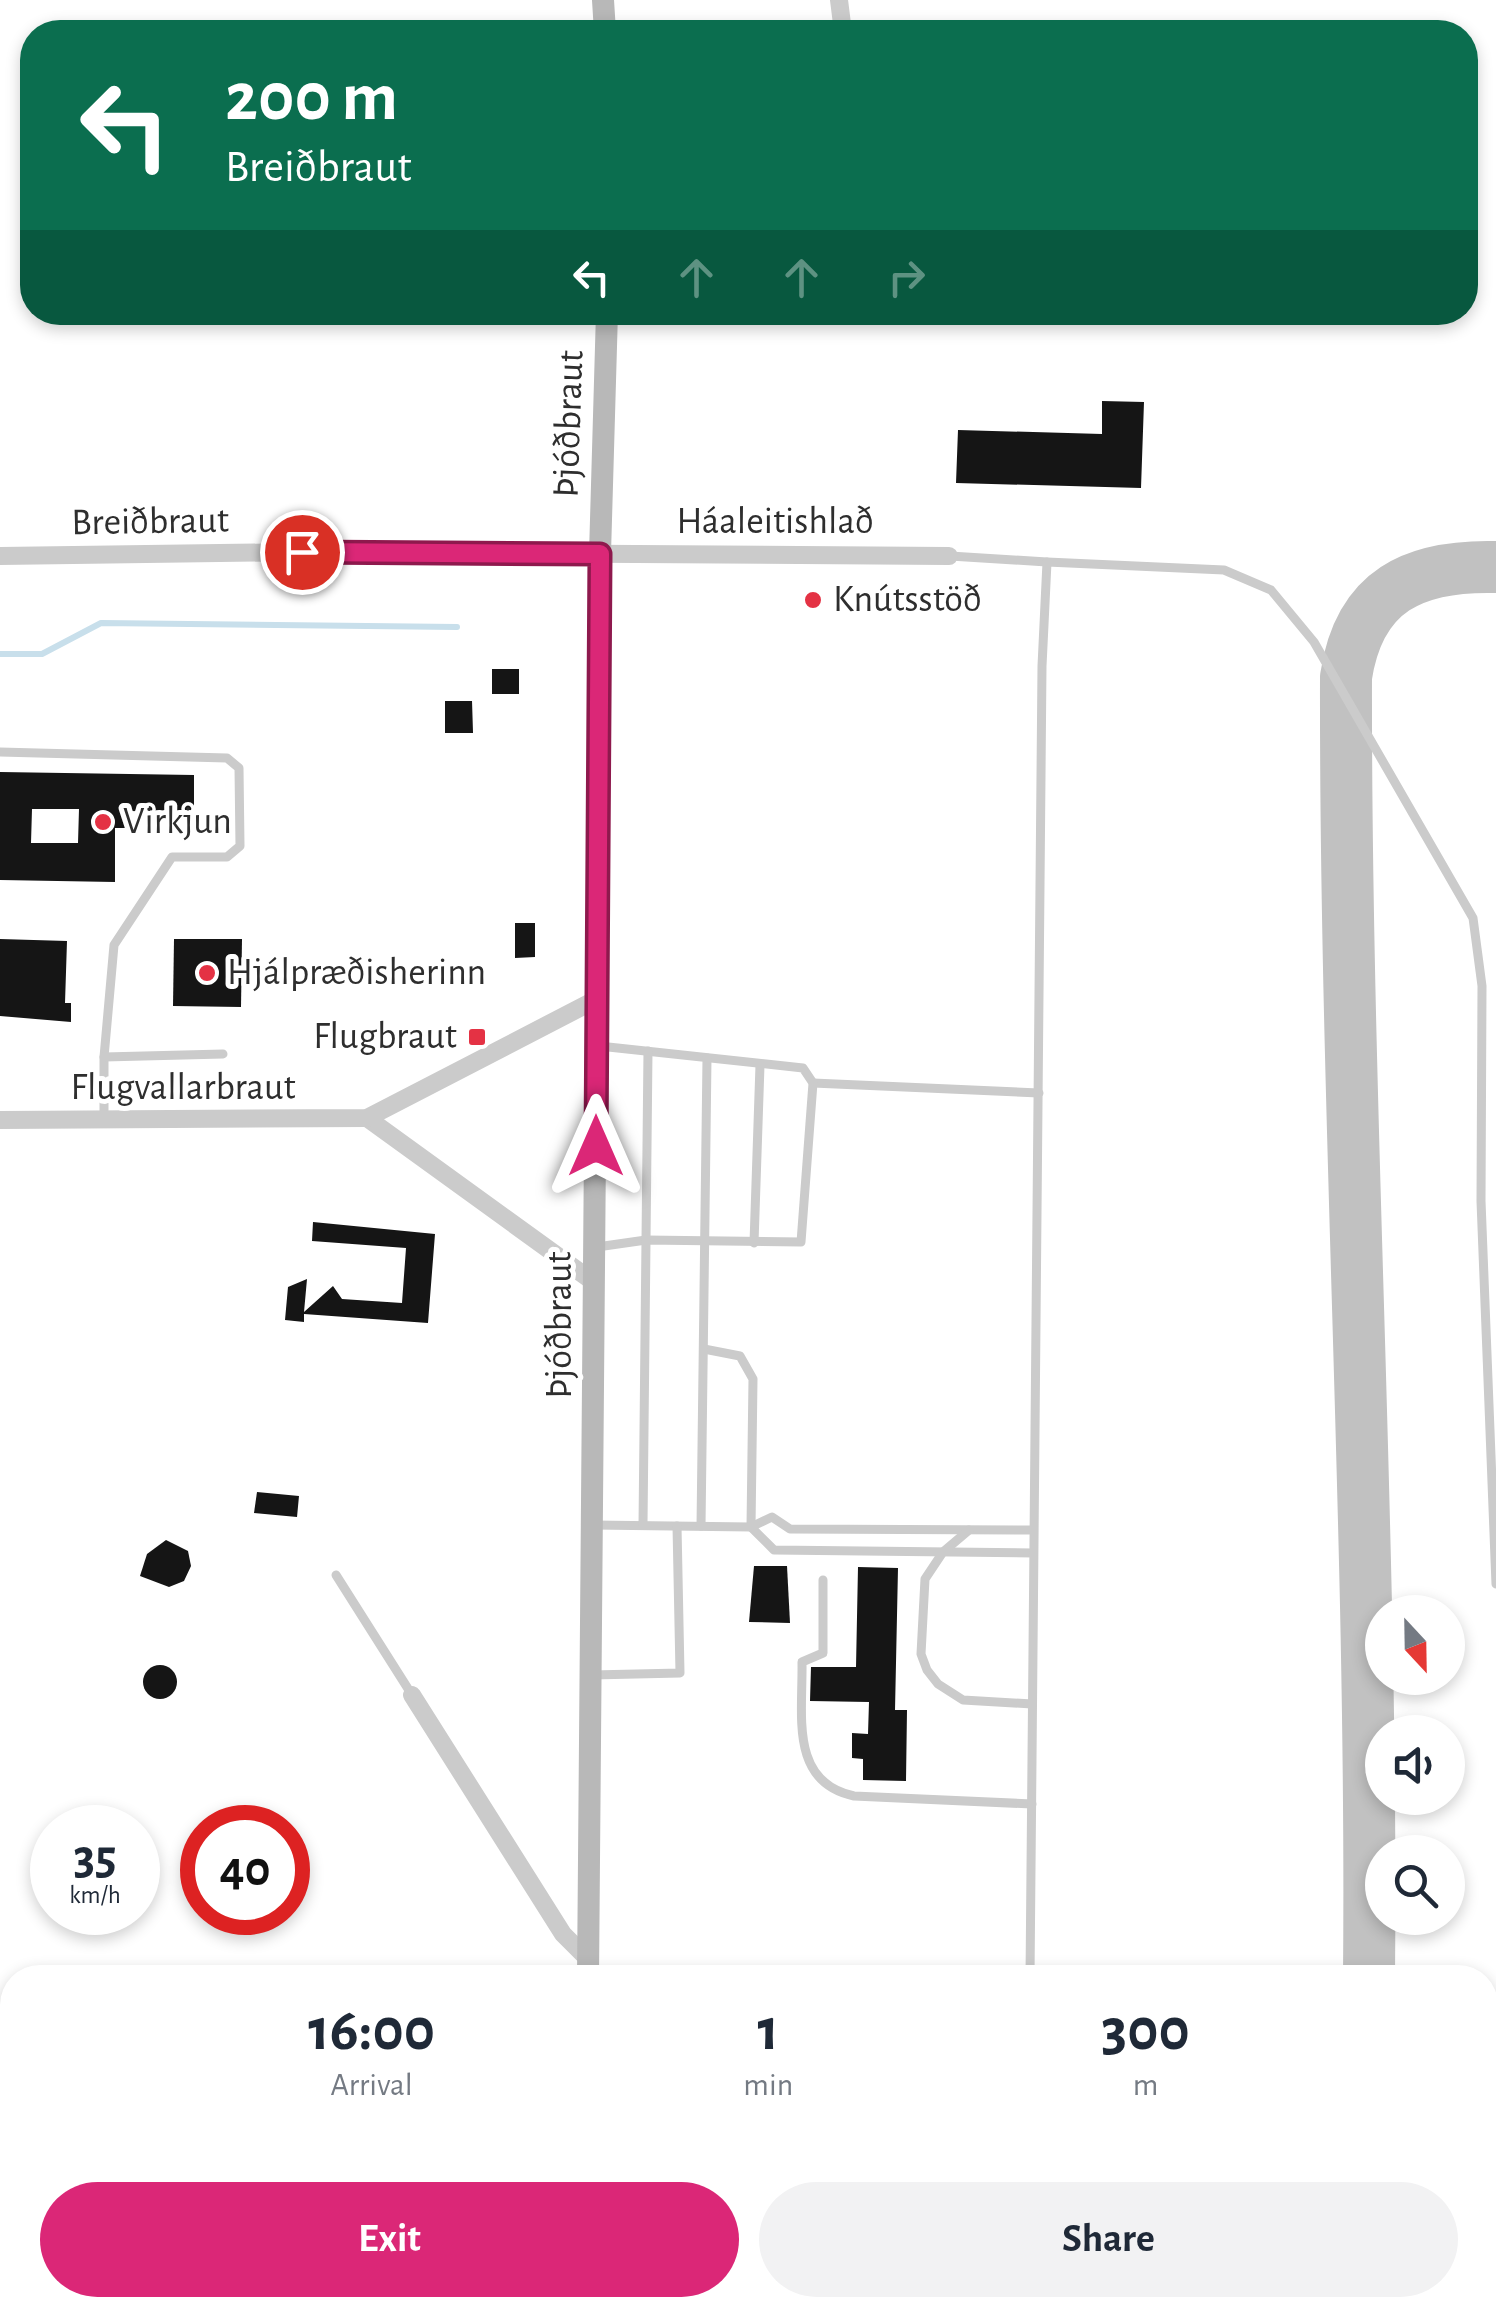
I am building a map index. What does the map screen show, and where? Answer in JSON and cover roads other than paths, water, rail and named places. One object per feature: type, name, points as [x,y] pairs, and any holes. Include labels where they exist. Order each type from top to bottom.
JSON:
[{"type":"street","name":"Þjóðbraut","points":[[589,1965],[600,554],[607,325]]},
{"type":"street","name":"Háaleitishlað","points":[[600,554],[949,556]]},
{"type":"street","name":"Breiðbraut","points":[[0,556],[600,554]]},
{"type":"street","name":"Flugvallarbraut","points":[[0,1120],[367,1118],[597,1000]]},
{"type":"street","points":[[367,1118],[595,1283]]},
{"type":"street","points":[[412,1695],[562,1934],[587,1965]]},
{"type":"lane","points":[[949,556],[1224,570],[1271,590],[1294,612],[1314,642],[1473,918],[1482,986],[1481,1201],[1496,1584]]},
{"type":"lane","points":[[1030,1965],[1042,666],[1047,562]]},
{"type":"lane","points":[[0,752],[227,758],[239,768],[240,846],[227,856],[172,857],[114,944],[104,1057],[104,1122]]},
{"type":"lane","points":[[595,1247],[646,1240],[794,1244],[806,1236],[813,1083],[803,1068],[597,1045]]},
{"type":"lane","points":[[643,1525],[648,1051]]},
{"type":"lane","points":[[104,1057],[223,1054]]},
{"type":"lane","points":[[702,1526],[707,1058]]},
{"type":"lane","points":[[754,1243],[760,1064]]},
{"type":"lane","points":[[813,1083],[1038,1092]]},
{"type":"lane","points":[[704,1349],[740,1356],[753,1379],[751,1527],[774,1550],[1033,1553]]},
{"type":"lane","points":[[593,1525],[751,1527],[772,1517],[790,1529],[1033,1530]]},
{"type":"lane","points":[[592,1674],[680,1673],[677,1526]]},
{"type":"lane","points":[[969,1530],[943,1552],[925,1579],[921,1654],[938,1684],[964,1700],[1032,1704]]},
{"type":"lane","points":[[336,1575],[412,1695]]},
{"type":"lane","points":[[822,1580],[823,1653],[802,1662],[803,1750],[814,1776],[839,1793],[854,1796],[1032,1804]]},
{"type":"waterway","points":[[0,654],[42,654],[101,623],[457,627]]},
{"type":"place","name":"Knútsstöð","points":[[813,600]]},
{"type":"place","name":"Virkjun","points":[[103,822]]},
{"type":"place","name":"Hjálpræðisherinn","points":[[207,973]]},
{"type":"place","name":"Flugbraut","points":[[477,1037]]}]
